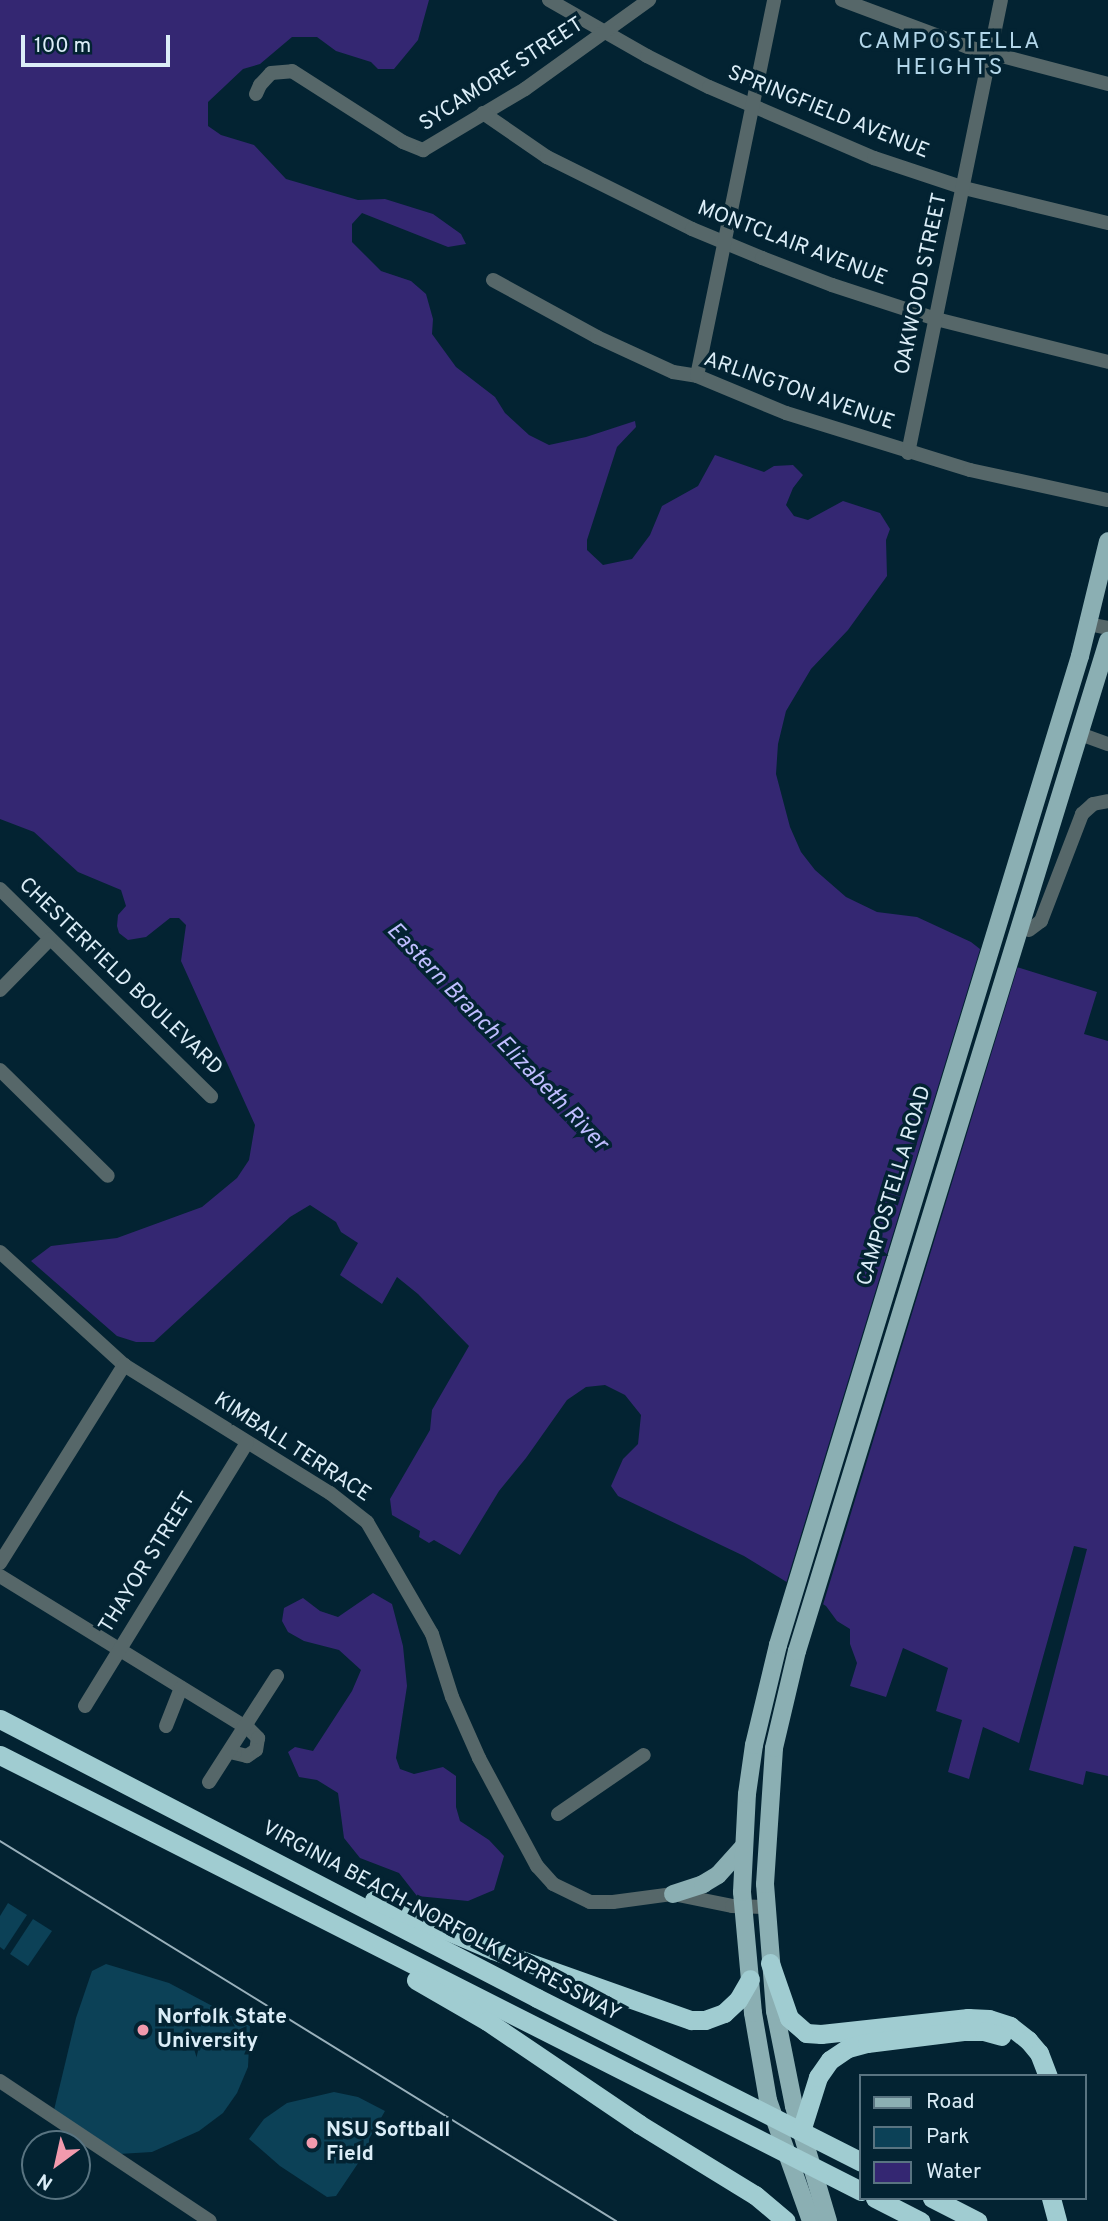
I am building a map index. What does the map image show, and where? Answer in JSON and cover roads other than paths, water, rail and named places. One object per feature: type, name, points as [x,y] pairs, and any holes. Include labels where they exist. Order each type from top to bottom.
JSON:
[{"type":"highway","name":"VIRGINIA BEACH-NORFOLK EXPRESSWAY","points":[[0,1719],[738,2100],[858,2159]]},
{"type":"highway","points":[[0,1755],[860,2190]]},
{"type":"highway","points":[[291,1869],[493,1950],[691,2020],[705,2020],[724,2013],[738,2000],[750,1979]]},
{"type":"highway","points":[[250,1881],[356,1949],[487,2021],[629,2118],[755,2195],[786,2221]]},
{"type":"highway","points":[[770,1963],[789,2018],[806,2032],[821,2034],[968,2018],[989,2019],[1010,2026],[1028,2040],[1042,2059],[1047,2074]]},
{"type":"highway","points":[[802,2131],[812,2090],[821,2071],[836,2056],[861,2043],[984,2031],[1005,2039],[1018,2048],[1034,2074]]},
{"type":"highway","points":[[879,2200],[920,2221]]},
{"type":"highway","points":[[936,2200],[977,2221]]},
{"type":"highway","points":[[1052,2200],[1058,2221]]},
{"type":"main road","name":"CAMPOSTELLA ROAD","points":[[811,2221],[768,2100],[758,2049],[743,1908],[743,1847],[747,1794],[769,1678],[1088,624],[1108,541]]},
{"type":"main road","name":"CAMPOSTELLA ROAD","points":[[828,2221],[782,2057],[770,1963],[766,1848],[774,1748],[788,1683],[1108,641]]},
{"type":"main road","points":[[673,1894],[703,1884],[718,1875],[743,1847]]},
{"type":"street","name":"SPRINGFIELD AVENUE","points":[[549,0],[605,33],[752,107],[874,158],[964,188],[1108,223]]},
{"type":"street","name":"SYCAMORE STREET","points":[[257,94],[266,77],[285,69],[292,71],[408,145],[416,149],[429,148],[525,89],[649,0]]},
{"type":"street","points":[[697,376],[774,0]]},
{"type":"street","points":[[842,0],[990,54],[1108,83]]},
{"type":"street","name":"OAKWOOD STREET","points":[[908,453],[1001,0]]},
{"type":"street","name":"MONTCLAIR AVENUE","points":[[483,113],[547,157],[725,243],[832,285],[936,319],[1108,362]]},
{"type":"street","name":"ARLINGTON AVENUE","points":[[493,280],[673,372],[697,376],[786,413],[908,453],[1108,500]]},
{"type":"street","points":[[1088,624],[1108,628]]},
{"type":"street","points":[[1080,734],[1108,744]]},
{"type":"street","points":[[1029,930],[1041,921],[1082,814],[1093,804],[1108,801]]},
{"type":"street","name":"CHESTERFIELD BOULEVARD","points":[[0,889],[211,1096]]},
{"type":"street","points":[[0,990],[50,939]]},
{"type":"street","points":[[0,1070],[108,1176]]},
{"type":"street","name":"KIMBALL TERRACE","points":[[0,1252],[124,1365],[350,1506],[379,1537],[432,1634],[467,1735],[537,1866],[553,1884],[590,1902],[613,1902],[673,1894],[743,1908],[766,1907]]},
{"type":"street","points":[[0,1563],[124,1365]]},
{"type":"street","name":"THAYOR STREET","points":[[85,1706],[247,1443]]},
{"type":"street","points":[[0,1576],[254,1733],[258,1738],[256,1750],[247,1756],[235,1753],[232,1748]]},
{"type":"street","points":[[209,1782],[277,1676]]},
{"type":"street","points":[[166,1726],[181,1688]]},
{"type":"street","points":[[558,1814],[644,1755]]},
{"type":"street","points":[[0,2081],[210,2221]]},
{"type":"water","name":"Eastern Branch Elizabeth River","points":[[0,0],[429,0],[418,40],[394,69],[378,69],[371,62],[336,51],[317,37],[292,37],[260,64],[243,69],[208,102],[208,126],[221,135],[254,145],[286,179],[358,200],[385,199],[433,214],[461,234],[466,244],[448,247],[362,213],[352,224],[352,242],[381,271],[411,281],[426,294],[433,319],[432,334],[456,367],[495,397],[505,413],[529,435],[549,445],[586,437],[635,421],[636,427],[617,447],[587,540],[587,550],[603,565],[632,559],[650,535],[662,506],[698,486],[715,455],[764,472],[774,466],[793,465],[803,475],[793,488],[786,505],[794,516],[808,520],[843,501],[880,513],[890,529],[886,540],[887,576],[848,630],[811,669],[786,711],[778,744],[776,774],[790,827],[801,852],[815,870],[846,897],[877,912],[917,917],[971,942],[994,960],[1097,992],[1084,1034],[1108,1041],[1108,1776],[1086,1771],[1083,1785],[1029,1770],[1087,1549],[1074,1546],[1019,1743],[983,1727],[969,1779],[948,1772],[962,1720],[936,1711],[948,1668],[903,1648],[886,1697],[850,1686],[857,1663],[850,1644],[850,1629],[837,1621],[826,1606],[744,1556],[618,1496],[611,1486],[623,1459],[638,1444],[641,1415],[625,1395],[605,1385],[586,1387],[567,1400],[499,1491],[460,1555],[434,1540],[429,1543],[419,1537],[420,1531],[392,1515],[390,1499],[430,1430],[432,1410],[469,1346],[418,1294],[397,1277],[382,1304],[340,1275],[358,1243],[341,1232],[336,1222],[310,1205],[290,1217],[154,1342],[136,1342],[117,1336],[31,1261],[51,1246],[117,1238],[202,1207],[237,1178],[249,1160],[255,1125],[181,961],[186,925],[179,918],[170,918],[146,937],[128,940],[119,933],[117,926],[118,915],[126,906],[121,890],[78,872],[34,832],[0,819]]},
{"type":"water","points":[[373,1593],[392,1604],[403,1646],[407,1686],[396,1758],[400,1769],[414,1774],[443,1767],[456,1776],[456,1807],[460,1821],[489,1840],[504,1856],[494,1890],[468,1901],[417,1896],[399,1873],[360,1858],[344,1838],[338,1793],[317,1780],[299,1777],[288,1752],[295,1747],[313,1751],[352,1691],[361,1670],[339,1650],[304,1641],[288,1632],[282,1621],[284,1608],[303,1598],[320,1611],[338,1617]]},
{"type":"tram line","points":[[0,1841],[616,2221]]},
{"type":"place","name":"Norfolk State University","points":[[143,2030]]},
{"type":"place","name":"NSU Softball Field","points":[[312,2143]]},
{"type":"district","name":"CAMPOSTELLA HEIGHTS","points":[[950,56]]}]
